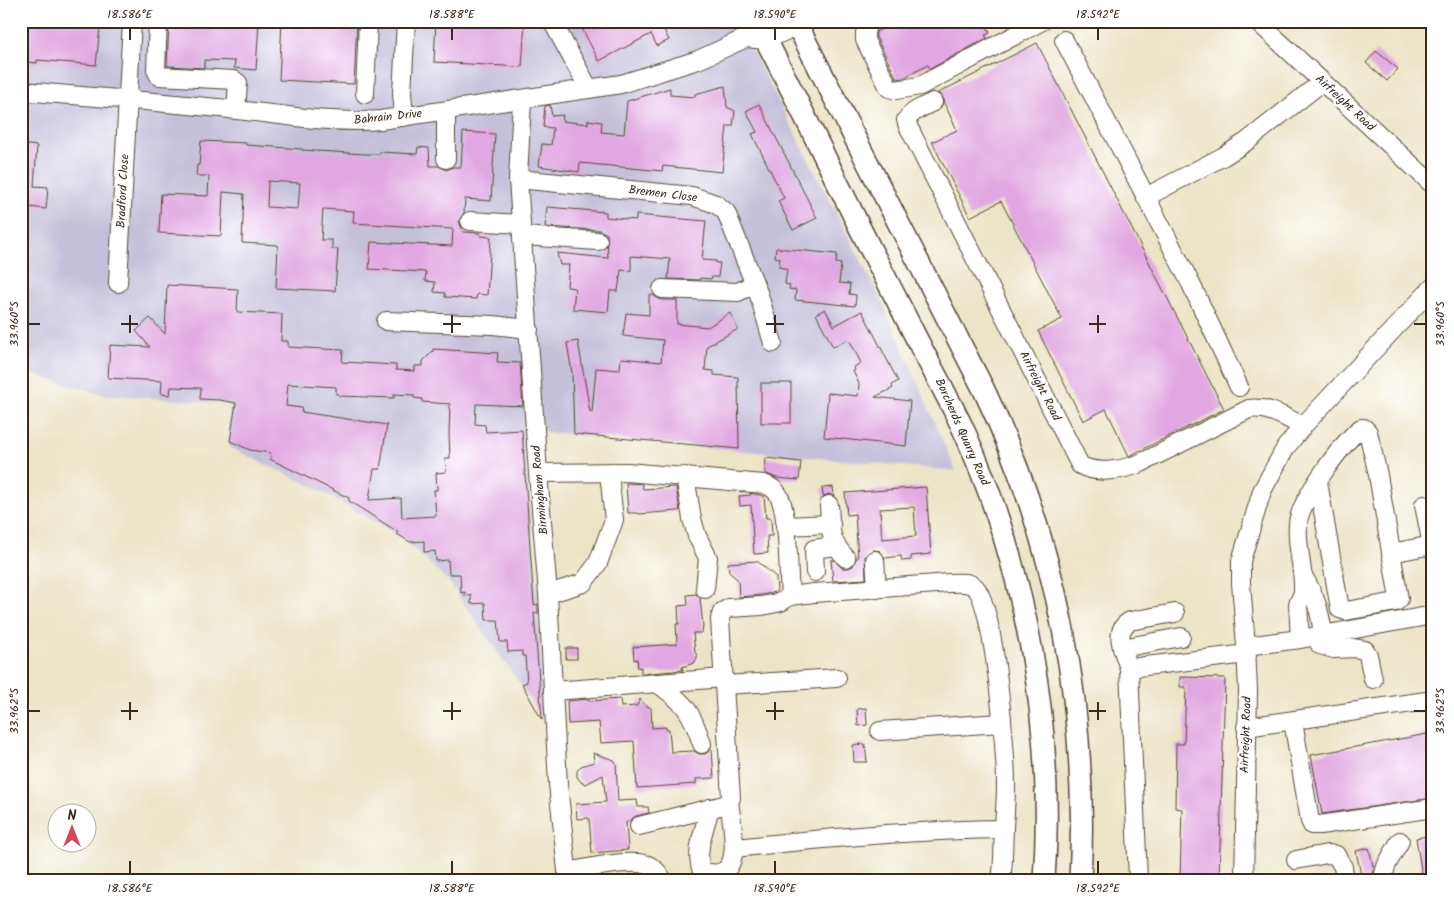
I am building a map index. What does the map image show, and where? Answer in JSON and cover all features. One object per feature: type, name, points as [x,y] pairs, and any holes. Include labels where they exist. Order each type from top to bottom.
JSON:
[{"type":"main road","points":[[800,23],[984,390],[1013,457],[1032,510],[1056,595],[1072,678],[1081,784],[1080,880]]},
{"type":"main road","name":"Borcherds Quarry Road","points":[[758,29],[952,404],[975,456],[997,516],[1021,602],[1039,697],[1046,794],[1044,880]]},
{"type":"lane","name":"Bradford Close","points":[[118,283],[132,21]]},
{"type":"lane","points":[[158,21],[156,70],[159,76],[234,80],[238,83],[236,110]]},
{"type":"lane","points":[[365,94],[368,21]]},
{"type":"lane","points":[[404,117],[402,92],[406,21]]},
{"type":"lane","points":[[552,21],[589,89]]},
{"type":"lane","points":[[868,21],[865,40],[889,88],[896,90],[920,86],[1042,21]]},
{"type":"lane","name":"Airfreight Road","points":[[1257,21],[1433,185]]},
{"type":"lane","name":"Bahrain Drive","points":[[21,91],[337,121],[364,121],[404,117],[621,84],[698,60],[758,29],[800,23]]},
{"type":"lane","points":[[1064,40],[1191,284],[1239,387]]},
{"type":"lane","points":[[1146,197],[1238,146],[1322,82]]},
{"type":"lane","name":"Birmingham Road","points":[[522,100],[518,179],[521,230],[548,594],[558,784],[568,876]]},
{"type":"lane","name":"Airfreight Road","points":[[933,102],[908,117],[906,120],[908,126],[1080,465],[1088,469],[1112,470],[1141,464],[1249,409],[1262,409],[1277,413],[1303,426]]},
{"type":"lane","points":[[446,110],[446,159]]},
{"type":"lane","name":"Bremen Close","points":[[518,179],[692,196],[716,204],[726,212],[754,284],[773,344]]},
{"type":"lane","points":[[470,221],[598,241]]},
{"type":"lane","points":[[662,289],[738,292],[754,284]]},
{"type":"lane","name":"Airfreight Road","points":[[1244,880],[1247,650],[1241,583],[1243,552],[1266,483],[1286,447],[1303,426],[1433,287]]},
{"type":"lane","points":[[386,321],[493,325],[529,329]]},
{"type":"lane","points":[[1312,636],[1320,611],[1314,596],[1303,584],[1298,523],[1302,506],[1318,482],[1338,454],[1359,430],[1364,428],[1366,429],[1378,475],[1399,600],[1346,611],[1340,609],[1318,482]]},
{"type":"lane","points":[[538,473],[627,472],[685,476],[769,486],[779,495],[785,526],[790,596]]},
{"type":"lane","points":[[548,594],[583,583],[598,563],[614,520],[609,473]]},
{"type":"lane","points":[[685,476],[692,519],[697,536],[708,558],[704,589]]},
{"type":"lane","points":[[815,572],[814,542],[841,552],[831,524],[829,504]]},
{"type":"lane","points":[[1391,553],[1432,548],[1424,505]]},
{"type":"lane","points":[[785,526],[831,524]]},
{"type":"lane","points":[[875,560],[877,589]]},
{"type":"lane","points":[[710,808],[700,845],[698,862],[702,871],[713,875],[724,871],[730,864],[735,848],[729,802],[732,792],[720,626],[722,612],[729,608],[762,606],[781,602],[790,596],[814,593],[966,583],[975,588],[984,605],[993,645],[999,690],[1006,785],[1004,865],[1001,880]]},
{"type":"lane","points":[[1138,880],[1129,668],[1122,648],[1121,630],[1124,624],[1130,621],[1175,613]]},
{"type":"lane","points":[[1129,668],[1247,650],[1312,636],[1433,615]]},
{"type":"lane","points":[[1312,636],[1320,644],[1330,648],[1365,650],[1368,655],[1373,679]]},
{"type":"lane","points":[[1122,648],[1182,637]]},
{"type":"lane","points":[[553,691],[658,683],[838,678]]},
{"type":"lane","points":[[658,683],[685,706],[694,721],[702,744]]},
{"type":"lane","points":[[1246,727],[1426,701],[1433,703]]},
{"type":"lane","points":[[1293,721],[1312,824],[1320,825],[1433,808]]},
{"type":"lane","points":[[880,731],[1001,723]]},
{"type":"lane","points":[[639,826],[729,802]]},
{"type":"lane","points":[[735,848],[912,833],[1004,829]]},
{"type":"lane","points":[[1382,880],[1387,864],[1400,841]]},
{"type":"lane","points":[[1296,860],[1327,854],[1336,855],[1343,867],[1345,880]]},
{"type":"lane","points":[[568,876],[614,864],[636,863],[648,864],[663,880]]},
{"type":"shaded area","points":[[21,21],[737,21],[884,305],[956,471],[524,430],[547,723],[449,582],[400,536],[312,486],[229,447],[230,404],[101,394],[21,371]]},
{"type":"building","points":[[21,21],[100,27],[96,65],[37,60],[37,63],[21,59]]},
{"type":"building","points":[[169,21],[259,21],[256,70],[234,68],[235,61],[204,60],[204,68],[167,66]]},
{"type":"building","points":[[282,21],[357,21],[354,84],[279,80]]},
{"type":"building","points":[[436,21],[525,21],[522,67],[434,62]]},
{"type":"building","points":[[578,21],[676,21],[663,28],[669,40],[657,46],[651,34],[599,61]]},
{"type":"building","points":[[896,21],[984,21],[990,33],[985,35],[987,38],[930,69],[928,65],[903,78],[897,79],[876,37],[876,32]]},
{"type":"building","points":[[1037,43],[1224,409],[1129,456],[1106,409],[1083,421],[1038,331],[1062,319],[1001,201],[970,217],[932,142],[957,130],[942,97],[938,93]]},
{"type":"building","points":[[1376,51],[1398,69],[1387,81],[1366,63]]},
{"type":"building","points":[[725,86],[727,107],[735,111],[733,126],[727,126],[722,172],[663,166],[662,171],[580,163],[579,172],[539,166],[542,144],[551,145],[553,128],[543,127],[545,106],[550,105],[552,116],[563,115],[562,121],[588,124],[588,120],[602,122],[601,132],[624,134],[627,101],[670,88],[670,95],[695,97],[695,94]]},
{"type":"building","points":[[759,104],[817,218],[793,230],[778,201],[784,198],[752,134],[757,132],[746,111]]},
{"type":"building","points":[[463,132],[495,134],[491,201],[465,199],[464,213],[459,221],[463,232],[480,233],[480,236],[491,237],[487,295],[477,294],[476,299],[445,297],[445,293],[434,292],[435,282],[425,281],[426,272],[369,269],[371,242],[452,246],[453,229],[353,223],[354,211],[323,209],[321,240],[332,240],[332,249],[338,249],[335,291],[276,288],[278,245],[242,243],[244,194],[223,192],[221,236],[159,233],[161,194],[208,196],[209,176],[196,176],[201,141],[246,143],[246,145],[365,154],[379,154],[380,152],[417,154],[418,147],[429,148],[430,166],[439,166],[446,170],[453,167],[461,167]],"holes":[[[268,181],[300,183],[298,209],[267,207]]]},
{"type":"building","points":[[21,144],[37,146],[34,186],[48,187],[46,209],[21,206]]},
{"type":"building","points":[[547,207],[606,212],[606,217],[636,220],[636,215],[706,221],[702,260],[720,263],[718,277],[712,277],[711,279],[700,278],[700,280],[668,279],[670,259],[631,256],[631,271],[621,270],[618,291],[610,291],[608,312],[573,309],[575,288],[567,287],[569,265],[560,265],[557,253],[608,258],[607,234],[599,230],[545,227]]},
{"type":"building","points":[[776,248],[837,254],[836,263],[841,264],[839,283],[850,284],[849,294],[856,295],[855,306],[795,300],[796,290],[789,289],[790,285],[785,284],[787,269],[779,267],[780,258],[775,257]]},
{"type":"building","points":[[167,285],[238,289],[237,312],[282,314],[281,341],[288,341],[288,347],[343,350],[342,362],[396,365],[396,370],[415,371],[415,366],[423,366],[423,361],[433,349],[498,353],[497,362],[520,363],[523,406],[476,404],[475,424],[485,425],[486,432],[522,430],[534,605],[538,604],[538,613],[534,613],[542,720],[522,684],[527,682],[525,656],[522,656],[522,651],[508,652],[507,642],[500,642],[498,620],[486,620],[485,603],[471,604],[471,595],[465,596],[465,592],[461,593],[460,574],[449,574],[448,560],[436,561],[435,551],[424,552],[424,541],[410,542],[397,534],[398,532],[349,501],[349,498],[270,459],[271,453],[250,450],[230,441],[236,403],[200,399],[201,388],[171,387],[170,395],[161,394],[162,381],[108,378],[110,345],[150,347],[136,331],[150,318],[165,334]],"holes":[[[288,384],[336,387],[336,394],[339,394],[339,396],[394,398],[394,394],[414,395],[414,398],[422,399],[422,402],[450,404],[450,458],[445,458],[446,472],[436,473],[437,490],[434,490],[436,516],[402,518],[401,498],[369,500],[374,469],[380,469],[387,425],[301,412],[302,408],[286,406]]]},
{"type":"building","points":[[649,295],[653,295],[661,300],[677,300],[677,324],[708,327],[730,313],[738,329],[707,346],[705,370],[714,371],[714,375],[738,377],[739,449],[574,434],[572,373],[567,343],[578,341],[590,412],[592,412],[596,368],[620,370],[621,358],[661,362],[663,340],[623,336],[626,313],[649,315]]},
{"type":"building","points":[[825,309],[834,326],[862,311],[898,381],[892,385],[893,388],[875,397],[910,401],[906,446],[824,437],[828,393],[858,396],[859,384],[853,371],[855,370],[854,367],[861,363],[849,339],[833,347],[816,314]]},
{"type":"building","points":[[761,383],[791,383],[791,423],[761,423]]},
{"type":"building","points":[[766,458],[801,462],[799,480],[776,478],[765,473]]},
{"type":"building","points":[[626,483],[642,484],[643,489],[676,487],[680,510],[639,514],[628,513]]},
{"type":"building","points":[[833,487],[834,496],[829,494],[823,496],[822,488]]},
{"type":"building","points":[[926,487],[931,554],[911,556],[911,560],[902,561],[901,556],[885,558],[880,551],[874,550],[865,556],[866,579],[833,581],[831,560],[834,560],[842,568],[848,568],[853,566],[856,558],[858,558],[855,514],[847,515],[845,493]],"holes":[[[914,507],[916,536],[882,539],[880,509]]]},
{"type":"building","points":[[750,493],[764,496],[766,518],[771,518],[772,536],[767,536],[768,553],[754,554],[751,505],[740,506],[739,496],[751,495]]},
{"type":"building","points":[[757,561],[776,577],[777,590],[761,595],[739,597],[738,580],[729,572],[728,563]]},
{"type":"building","points":[[696,594],[700,598],[703,626],[702,633],[693,633],[697,659],[694,663],[682,667],[683,670],[641,674],[641,667],[638,668],[637,659],[634,660],[633,647],[677,644],[676,624],[679,624],[678,606],[688,605],[687,595]]},
{"type":"building","points":[[566,648],[577,648],[577,659],[566,659]]},
{"type":"building","points":[[1180,677],[1225,678],[1219,880],[1180,880],[1182,809],[1175,808],[1176,744],[1184,744],[1186,687],[1180,687]]},
{"type":"building","points":[[589,699],[589,701],[620,699],[621,707],[637,706],[640,699],[651,708],[652,728],[666,727],[666,729],[669,729],[671,752],[694,751],[699,754],[705,754],[712,749],[714,778],[696,779],[696,784],[637,788],[634,741],[601,743],[599,722],[568,724],[567,701]]},
{"type":"building","points":[[866,708],[867,725],[858,726],[857,709]]},
{"type":"building","points":[[1433,733],[1433,798],[1322,814],[1311,755]]},
{"type":"building","points":[[865,744],[867,762],[854,762],[853,745]]},
{"type":"building","points":[[593,753],[614,760],[616,763],[618,801],[637,800],[638,807],[648,807],[649,813],[636,816],[626,823],[628,850],[592,853],[589,818],[577,819],[576,804],[606,802],[603,775],[586,784],[577,777],[577,771],[581,766],[594,762]]},
{"type":"building","points":[[1433,835],[1433,874],[1422,875],[1416,838]]},
{"type":"building","points":[[1369,848],[1374,871],[1372,880],[1362,880],[1356,851]]}]
